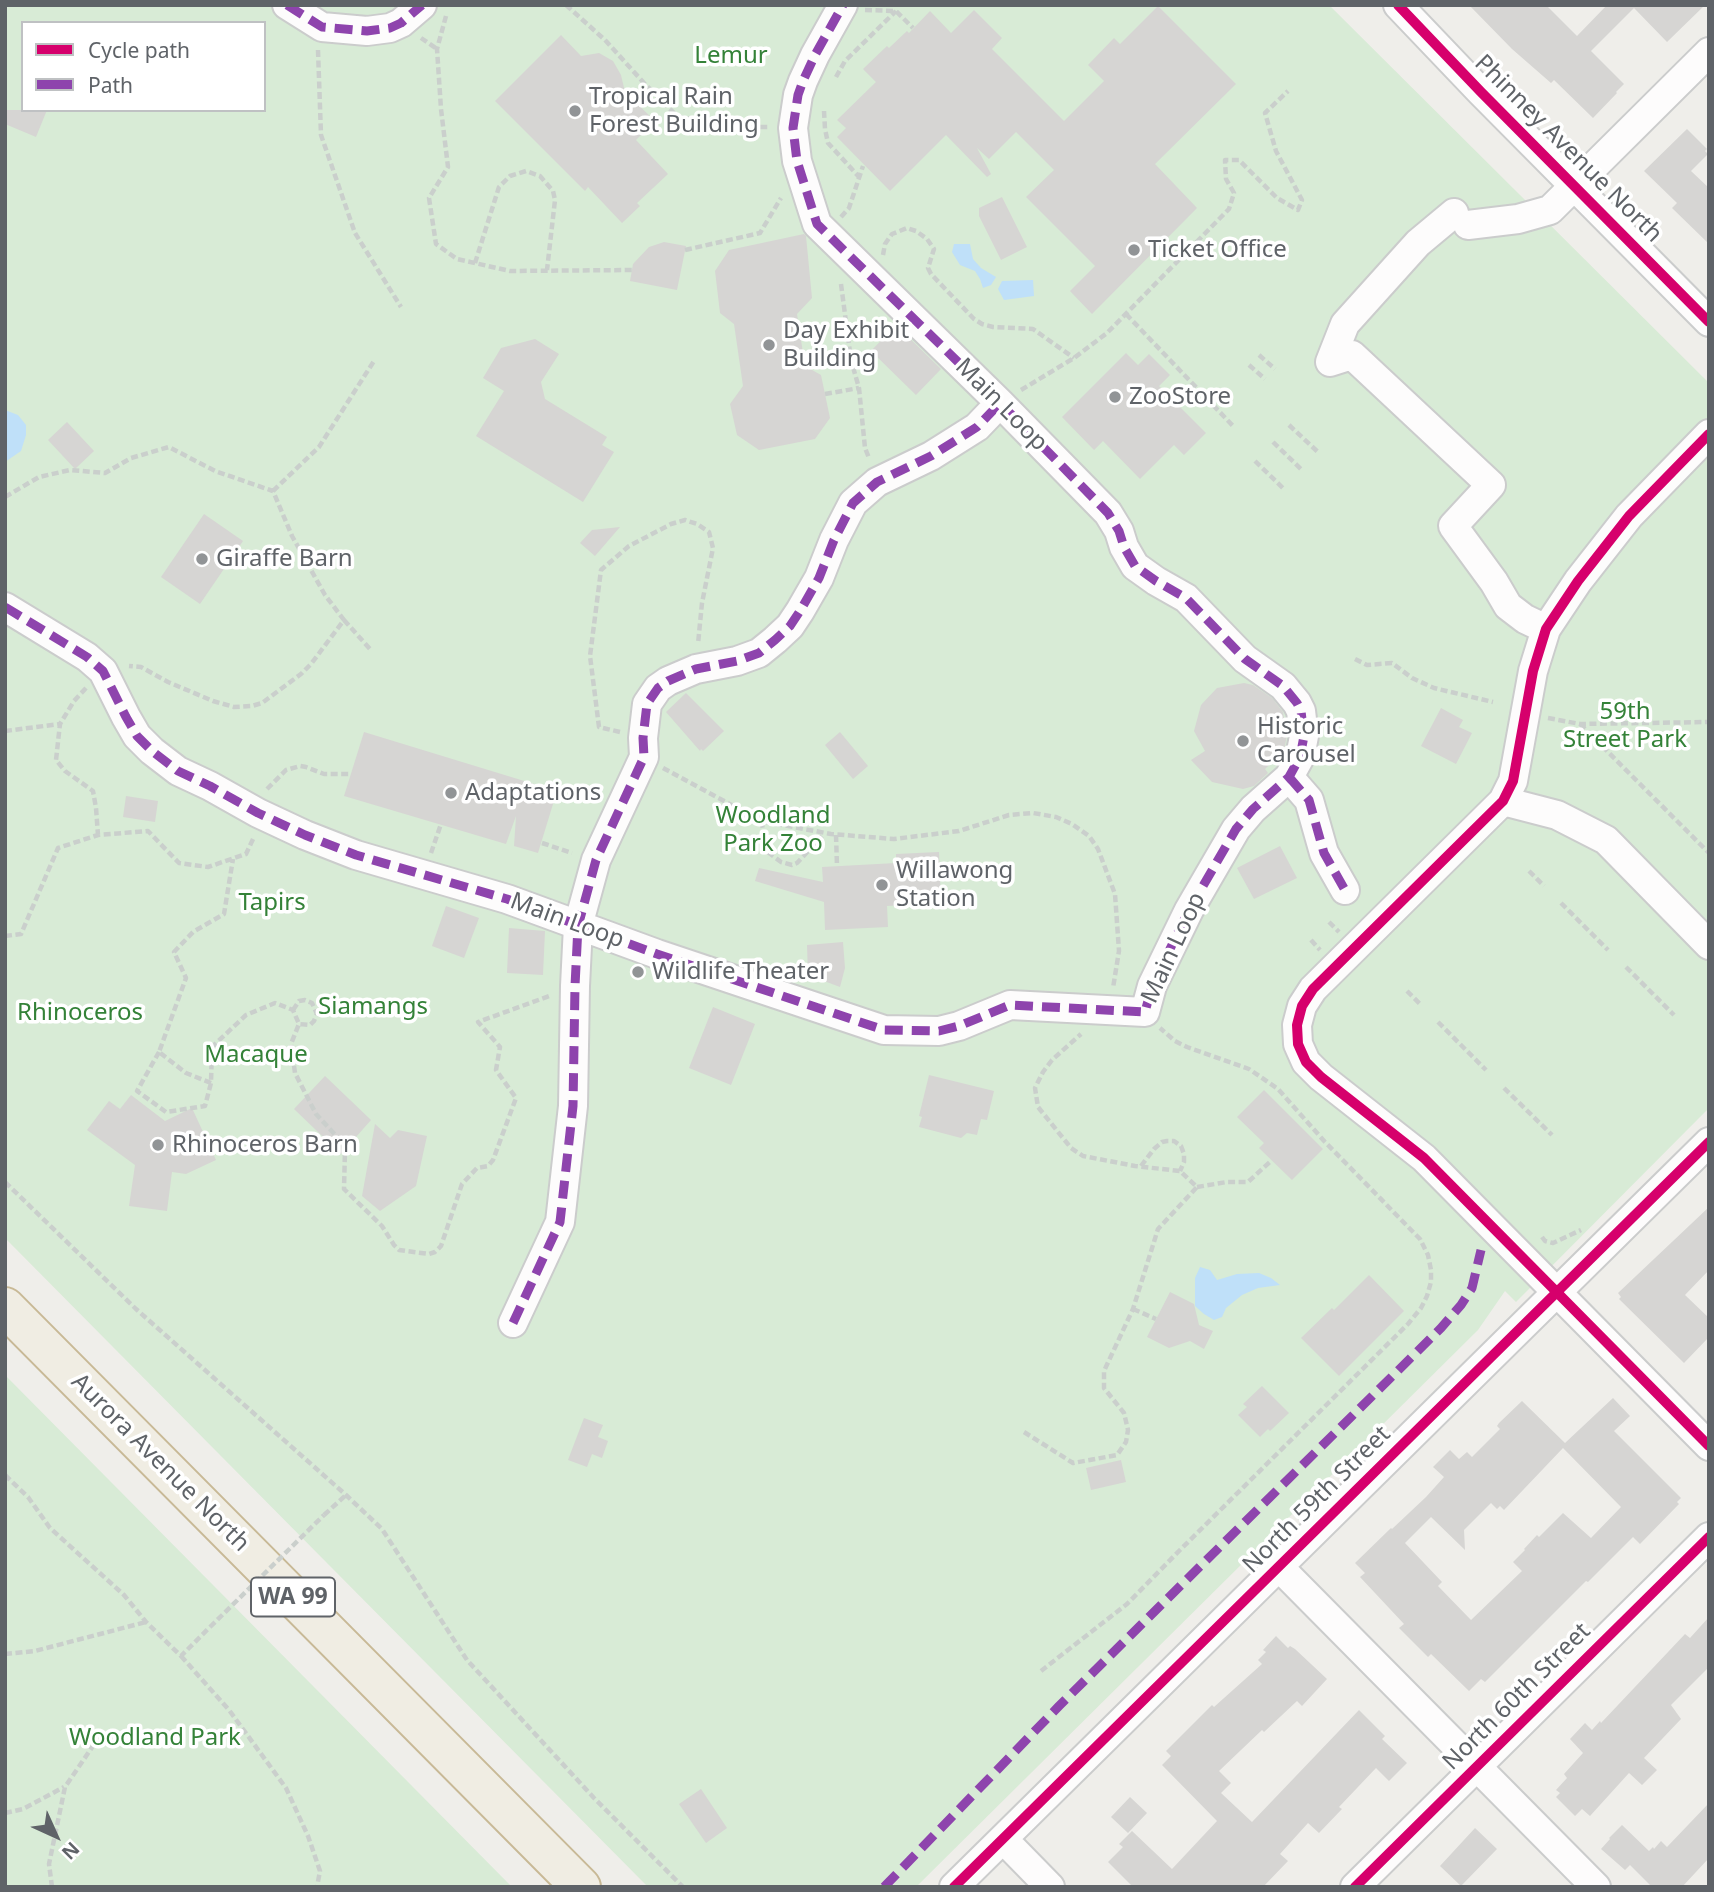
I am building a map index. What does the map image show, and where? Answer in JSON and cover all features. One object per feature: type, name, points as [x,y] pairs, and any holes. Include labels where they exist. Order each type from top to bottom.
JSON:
[{"type":"highway","name":"Aurora Avenue North","points":[[5,1307],[581,1887]]},
{"type":"street","points":[[287,5],[328,29],[379,30],[401,23],[422,5]]},
{"type":"street","name":"Phinney Avenue North","points":[[1398,5],[1709,322]]},
{"type":"street","name":"Main Loop","points":[[5,607],[87,657],[103,671],[137,736],[178,771],[258,813],[356,855],[508,899],[751,987],[884,1030],[939,1031],[1010,1005],[1145,1012],[1152,986],[1189,910],[1236,829],[1253,809],[1289,777],[1300,757],[1304,736],[1301,711],[1283,686],[1245,659],[1186,598],[1135,566],[1108,513],[817,224],[797,161],[793,128],[803,81],[839,7]]},
{"type":"street","points":[[1546,629],[1525,619],[1508,606],[1453,526],[1491,485],[1352,355],[1330,362],[1345,324],[1418,243],[1461,219],[1518,219],[1550,210],[1709,52]]},
{"type":"street","points":[[513,1323],[560,1222],[573,1106],[578,926],[596,860],[643,748],[645,711],[651,696],[668,681],[696,669],[737,661],[759,653],[790,626],[819,578],[853,503],[877,482],[931,456],[977,427],[1000,403]]},
{"type":"street","points":[[1709,434],[1629,516],[1578,581],[1546,629],[1533,671],[1513,781],[1503,801],[1313,989],[1302,1006],[1297,1025],[1298,1044],[1306,1062],[1321,1077],[1424,1158],[1709,1446]]},
{"type":"street","points":[[1289,777],[1309,800],[1324,853],[1345,890]]},
{"type":"street","points":[[1503,801],[1557,815],[1606,840],[1709,945]]},
{"type":"street","name":"North 59th Street","points":[[954,1887],[1709,1142]]},
{"type":"street","name":"North 60th Street","points":[[1355,1887],[1709,1537]]},
{"type":"street","points":[[1279,1567],[1596,1887]]},
{"type":"street","points":[[1003,1839],[1050,1887]]},
{"type":"path","points":[[448,5],[438,49],[448,167],[429,198],[436,244],[457,259],[510,271],[632,270]]},
{"type":"path","points":[[566,5],[605,40],[678,117],[748,127],[793,128]]},
{"type":"path","points":[[839,7],[896,11],[914,28]]},
{"type":"path","points":[[832,83],[845,61],[896,11]]},
{"type":"path","points":[[317,24],[321,135],[355,233],[401,307]]},
{"type":"path","points":[[1000,403],[1074,358],[1107,333],[1229,209],[1234,193],[1226,179],[1225,160],[1239,160],[1277,198],[1298,210],[1302,200],[1276,151],[1265,113],[1288,90]]},
{"type":"path","points":[[824,108],[828,143],[860,178]]},
{"type":"path","points":[[685,250],[760,233],[779,201],[797,161]]},
{"type":"path","points":[[849,208],[863,166]]},
{"type":"path","points":[[475,263],[499,187],[510,176],[526,171],[540,176],[553,191],[555,200],[547,270]]},
{"type":"path","points":[[867,273],[883,258],[885,243],[892,234],[912,228],[934,249],[928,268],[931,274],[974,319],[993,327],[1033,330],[1074,358]]},
{"type":"path","points":[[833,240],[845,303],[851,360],[859,388],[865,448],[877,482]]},
{"type":"path","points":[[1126,314],[1234,427]]},
{"type":"path","points":[[1259,355],[1275,369]]},
{"type":"path","points":[[273,491],[319,447],[374,361]]},
{"type":"path","points":[[1249,365],[1265,379]]},
{"type":"path","points":[[825,394],[859,388]]},
{"type":"path","points":[[1289,425],[1319,453]]},
{"type":"path","points":[[1273,442],[1303,471]]},
{"type":"path","points":[[5,497],[39,477],[70,470],[105,473],[131,458],[169,447],[215,471],[273,491],[292,536],[325,595],[370,649]]},
{"type":"path","points":[[1255,461],[1285,489]]},
{"type":"path","points":[[696,669],[702,603],[713,548],[709,532],[685,520],[671,524],[629,546],[601,570],[590,656],[599,727],[643,748],[761,821],[836,835],[894,839],[959,831],[1009,815],[1033,813],[1056,817],[1089,835],[1098,849],[1115,894],[1119,951],[1103,1009],[1043,1072],[1035,1088],[1038,1107],[1071,1148],[1083,1156],[1140,1167],[1180,1171],[1197,1187]]},
{"type":"path","points":[[97,835],[93,791],[65,771],[56,760],[60,724],[74,701],[103,671],[141,667],[213,701],[234,707],[252,706],[262,703],[301,674],[344,620]]},
{"type":"path","points":[[1355,659],[1367,665],[1392,663],[1412,678],[1434,688],[1493,702]]},
{"type":"path","points":[[1536,717],[1580,724],[1709,722]]},
{"type":"path","points":[[5,731],[60,724]]},
{"type":"path","points":[[1580,724],[1709,853]]},
{"type":"path","points":[[5,936],[21,934],[58,848],[97,835],[148,831],[179,863],[208,867],[246,854],[256,834],[264,793],[286,770],[300,766],[324,774],[351,774]]},
{"type":"path","points":[[761,821],[769,853],[792,865],[825,833]]},
{"type":"path","points":[[836,835],[837,866]]},
{"type":"path","points":[[542,843],[596,860]]},
{"type":"path","points":[[233,859],[224,914],[193,932],[174,952],[186,978],[159,1052],[137,1091],[166,1112],[205,1105],[211,1083],[212,1047],[246,1015],[275,1003],[287,1006],[293,1010],[299,1024],[291,1044],[295,1073],[316,1114],[339,1139],[345,1150],[344,1189],[383,1226],[399,1250],[429,1254],[441,1245],[462,1184],[477,1168],[488,1166],[493,1160],[516,1098],[496,1070],[500,1047],[478,1022],[575,986]]},
{"type":"path","points":[[1529,871],[1544,886]]},
{"type":"path","points":[[1561,903],[1608,950]]},
{"type":"path","points":[[1626,967],[1674,1015]]},
{"type":"path","points":[[1407,992],[1421,1005]]},
{"type":"path","points":[[293,1010],[299,1001],[305,1000],[312,1003],[317,1014],[310,1025],[299,1024]]},
{"type":"path","points":[[1041,1671],[1127,1604],[1408,1324],[1424,1302],[1431,1282],[1428,1255],[1420,1239],[1325,1142],[1278,1089],[1249,1069],[1175,1041],[1145,1012]]},
{"type":"path","points":[[1438,1022],[1486,1070]]},
{"type":"path","points":[[159,1052],[186,1073],[211,1083]]},
{"type":"path","points":[[1504,1088],[1552,1135]]},
{"type":"path","points":[[1140,1167],[1154,1149],[1167,1140],[1181,1146],[1184,1162],[1180,1171]]},
{"type":"path","points":[[1024,1432],[1073,1463],[1117,1455],[1126,1442],[1128,1430],[1124,1413],[1104,1388],[1104,1370],[1133,1309],[1158,1229],[1197,1187],[1248,1182],[1272,1160]]},
{"type":"path","points":[[5,1182],[136,1310],[382,1529],[467,1660],[594,1798],[683,1887]]},
{"type":"path","points":[[1536,1232],[1545,1241],[1553,1243],[1586,1228]]},
{"type":"path","points":[[1133,1309],[1156,1319]]},
{"type":"path","points":[[5,1475],[28,1497],[50,1528],[124,1595],[229,1710],[286,1788],[308,1836],[320,1871],[317,1887]]},
{"type":"path","points":[[181,1656],[346,1495]]},
{"type":"path","points":[[5,1654],[35,1651],[146,1622]]},
{"type":"path","points":[[52,1887],[49,1864],[65,1787],[95,1743]]},
{"type":"path","points":[[5,1813],[23,1809],[65,1787]]},
{"type":"green space","name":"Woodland Park Zoo","points":[[5,5],[1329,5],[1709,383],[1709,1108],[1516,1302],[1505,1291],[1478,1330],[916,1887],[648,1887],[5,1238]]},
{"type":"green space","name":"Woodland Park","points":[[5,1375],[214,1586],[512,1887],[5,1887]]},
{"type":"water","points":[[954,244],[970,244],[973,259],[981,268],[996,277],[991,285],[983,288],[975,271],[960,265],[952,252]]},
{"type":"water","points":[[1033,280],[1034,296],[1004,300],[998,289],[1002,281]]},
{"type":"water","points":[[5,410],[18,415],[26,425],[26,435],[21,451],[5,462]]},
{"type":"water","points":[[1200,1267],[1210,1270],[1217,1280],[1237,1274],[1259,1273],[1280,1285],[1258,1288],[1242,1295],[1226,1308],[1222,1317],[1214,1320],[1195,1306],[1195,1278]]},
{"type":"building","points":[[1469,5],[1546,5],[1577,36],[1607,5],[1705,5],[1667,42],[1634,8],[1591,51],[1624,84],[1593,118],[1554,80],[1551,83],[1512,49]]},
{"type":"building","points":[[1158,6],[1236,84],[1155,164],[1197,208],[1092,314],[1070,291],[1095,266],[1026,197],[1054,170],[1016,132],[989,159],[977,148],[991,174],[987,177],[946,135],[890,191],[837,137],[846,128],[837,120],[876,82],[863,69],[887,46],[889,48],[907,31],[909,33],[930,11],[951,33],[974,10],[1002,38],[992,49],[1064,121],[1104,81],[1088,65],[1114,38],[1120,44]]},
{"type":"building","name":"Tropical Rain Forest Building","points":[[561,35],[581,56],[599,53],[613,61],[621,75],[625,92],[655,121],[636,140],[668,174],[637,203],[640,206],[622,223],[588,187],[585,191],[495,101]]},
{"type":"building","points":[[5,110],[46,112],[36,137],[5,124]]},
{"type":"building","points":[[1687,129],[1707,149],[1705,151],[1708,154],[1691,171],[1709,188],[1709,244],[1672,208],[1677,203],[1644,171]]},
{"type":"building","points":[[1002,197],[1027,247],[1001,260],[979,216],[979,208]]},
{"type":"building","name":"Day Exhibit Building","points":[[804,234],[812,298],[797,314],[805,366],[821,375],[830,418],[815,439],[759,450],[737,435],[730,404],[743,386],[734,324],[720,313],[715,271],[729,250]]},
{"type":"building","points":[[664,242],[686,246],[677,290],[630,281],[633,264],[649,247]]},
{"type":"building","points":[[896,325],[941,369],[916,395],[871,351]]},
{"type":"building","points":[[535,339],[559,354],[541,382],[545,399],[607,437],[602,445],[614,452],[583,502],[476,436],[504,391],[483,378],[501,348]]},
{"type":"building","points":[[1126,353],[1138,365],[1149,354],[1170,375],[1159,386],[1206,433],[1184,455],[1174,445],[1140,479],[1103,441],[1094,450],[1062,417]]},
{"type":"building","points":[[67,422],[94,451],[75,469],[48,440]]},
{"type":"building","name":"Giraffe Barn","points":[[204,514],[243,541],[200,604],[161,577]]},
{"type":"building","points":[[620,527],[595,556],[580,543],[592,530]]},
{"type":"building","name":"Historic Carousel","points":[[1244,683],[1253,685],[1272,698],[1283,712],[1287,735],[1284,751],[1265,769],[1268,773],[1254,786],[1243,789],[1212,782],[1191,760],[1205,751],[1194,731],[1201,705],[1217,688]]},
{"type":"building","points":[[686,693],[724,731],[703,751],[700,751],[666,712]]},
{"type":"building","points":[[1441,708],[1463,720],[1459,727],[1472,733],[1456,764],[1421,746]]},
{"type":"building","name":"Adaptations","points":[[364,732],[557,791],[538,853],[514,846],[516,816],[506,844],[344,796]]},
{"type":"building","points":[[840,732],[868,766],[853,779],[825,745]]},
{"type":"building","points":[[126,796],[158,801],[155,822],[123,817]]},
{"type":"building","points":[[1280,846],[1297,878],[1254,899],[1237,868]]},
{"type":"building","name":"Willawong Station","points":[[939,852],[941,903],[887,906],[888,927],[825,930],[824,902],[755,881],[759,868],[823,882],[822,867],[896,863],[896,854]]},
{"type":"building","points":[[446,906],[479,918],[464,958],[432,946]]},
{"type":"building","points":[[509,928],[545,931],[543,975],[507,973]]},
{"type":"building","points":[[843,942],[845,968],[840,987],[808,975],[807,945]]},
{"type":"building","points":[[713,1007],[755,1024],[731,1085],[689,1068]]},
{"type":"building","points":[[929,1075],[994,1091],[987,1120],[981,1119],[977,1135],[967,1133],[961,1138],[919,1127]]},
{"type":"building","points":[[325,1076],[371,1120],[341,1154],[294,1109]]},
{"type":"building","points":[[1264,1090],[1323,1149],[1292,1180],[1259,1148],[1264,1143],[1237,1117]]},
{"type":"building","name":"Rhinoceros Barn","points":[[131,1095],[165,1121],[192,1108],[216,1160],[186,1174],[172,1172],[167,1211],[129,1206],[135,1165],[87,1130],[109,1101],[120,1109]]},
{"type":"building","points":[[375,1124],[390,1138],[398,1130],[427,1136],[416,1186],[380,1211],[362,1196]]},
{"type":"building","points":[[1709,1207],[1709,1270],[1685,1295],[1709,1318],[1709,1337],[1684,1363],[1619,1299],[1621,1297],[1618,1293]]},
{"type":"building","points":[[1369,1275],[1404,1311],[1339,1376],[1301,1338]]},
{"type":"building","points":[[1170,1292],[1194,1304],[1199,1325],[1213,1331],[1204,1349],[1190,1341],[1169,1348],[1147,1337]]},
{"type":"building","points":[[1262,1386],[1289,1413],[1260,1437],[1238,1415],[1247,1407],[1243,1404]]},
{"type":"building","points":[[1613,1398],[1630,1416],[1614,1431],[1681,1498],[1677,1502],[1679,1504],[1640,1544],[1633,1537],[1485,1682],[1481,1679],[1469,1691],[1431,1654],[1428,1657],[1399,1628],[1404,1624],[1360,1577],[1365,1573],[1355,1563],[1444,1477],[1433,1467],[1450,1450],[1459,1459],[1467,1452],[1472,1457],[1500,1429],[1497,1426],[1499,1423],[1522,1401],[1565,1443]],"holes":[[[1563,1448],[1621,1507],[1591,1538],[1563,1513],[1539,1537],[1537,1535],[1513,1562],[1522,1571],[1471,1620],[1438,1586],[1442,1582],[1405,1543],[1431,1517],[1465,1550],[1464,1530],[1491,1503],[1497,1509],[1500,1506],[1504,1510]]]},
{"type":"building","points":[[584,1418],[603,1425],[598,1437],[608,1441],[602,1458],[592,1454],[587,1467],[568,1460]]},
{"type":"building","points":[[1121,1460],[1126,1482],[1091,1490],[1086,1468]]},
{"type":"building","points":[[1709,1617],[1709,1667],[1671,1705],[1681,1719],[1644,1758],[1657,1770],[1642,1785],[1629,1773],[1590,1816],[1582,1809],[1575,1816],[1556,1797],[1560,1793],[1556,1790],[1567,1778],[1564,1774],[1583,1753],[1570,1739],[1585,1723],[1592,1730],[1600,1721],[1601,1723],[1685,1634],[1690,1638]]},
{"type":"building","points":[[1276,1636],[1288,1648],[1290,1646],[1295,1649],[1327,1679],[1302,1706],[1297,1701],[1219,1771],[1231,1783],[1221,1793],[1252,1822],[1359,1710],[1385,1736],[1382,1739],[1407,1763],[1389,1781],[1376,1768],[1339,1807],[1342,1809],[1319,1833],[1308,1823],[1280,1854],[1288,1861],[1263,1887],[1133,1887],[1108,1862],[1123,1847],[1119,1844],[1132,1831],[1172,1869],[1217,1821],[1162,1765],[1171,1756],[1166,1751],[1212,1705],[1214,1707],[1262,1664],[1258,1660],[1266,1652],[1263,1650]]},
{"type":"building","points":[[701,1789],[727,1828],[706,1843],[679,1804]]},
{"type":"building","points":[[1130,1797],[1147,1813],[1128,1833],[1111,1817]]},
{"type":"building","points":[[1709,1803],[1709,1858],[1682,1887],[1652,1887],[1630,1865],[1625,1870],[1601,1849],[1622,1825],[1649,1851],[1661,1841],[1667,1847]]},
{"type":"building","points":[[1475,1828],[1497,1849],[1461,1886],[1440,1866]]},
{"type":"marked path","points":[[287,5],[322,27],[367,31],[390,28],[401,23],[422,5]]},
{"type":"marked path","points":[[5,607],[87,657],[103,671],[137,736],[178,771],[258,813],[356,855],[507,899],[657,954],[884,1030],[939,1031],[959,1026],[1010,1005],[1145,1012],[1152,986],[1189,910],[1236,829],[1253,809],[1289,777],[1300,757],[1304,736],[1301,711],[1283,686],[1245,659],[1186,598],[1135,566],[1108,513],[817,224],[797,161],[793,128],[803,81],[843,5]]},
{"type":"marked path","points":[[513,1323],[560,1222],[573,1106],[578,926],[596,860],[644,757],[647,704],[658,688],[668,681],[696,669],[737,661],[759,653],[775,640],[790,626],[819,578],[853,503],[877,482],[931,456],[977,427],[1000,403]]},
{"type":"marked path","points":[[1289,777],[1309,800],[1324,853],[1345,890]]},
{"type":"marked path","points":[[884,1887],[1059,1706],[1441,1328],[1472,1288],[1481,1250]]},
{"type":"cycle path","points":[[1398,5],[1709,322]]},
{"type":"cycle path","points":[[1709,434],[1629,516],[1578,581],[1546,629],[1533,671],[1513,781],[1503,801],[1313,989],[1302,1006],[1297,1025],[1298,1044],[1306,1062],[1321,1077],[1424,1158],[1709,1446]]},
{"type":"cycle path","points":[[954,1887],[1709,1142]]},
{"type":"cycle path","points":[[1355,1887],[1709,1537]]},
{"type":"place","name":"Tropical Rain Forest Building","points":[[575,111]]},
{"type":"place","name":"Ticket Office","points":[[1134,250]]},
{"type":"place","name":"Day Exhibit Building","points":[[769,345]]},
{"type":"place","name":"ZooStore","points":[[1115,397]]},
{"type":"place","name":"Giraffe Barn","points":[[202,559]]},
{"type":"place","name":"Historic Carousel","points":[[1243,741]]},
{"type":"place","name":"Adaptations","points":[[451,793]]},
{"type":"place","name":"Willawong Station","points":[[882,885]]},
{"type":"place","name":"Wildlife Theater","points":[[638,972]]},
{"type":"place","name":"Rhinoceros Barn","points":[[158,1145]]},
{"type":"park label","name":"Lemur","points":[[731,56]]},
{"type":"park label","name":"59th Street Park","points":[[1625,726]]},
{"type":"park label","name":"Tapirs","points":[[272,903]]},
{"type":"park label","name":"Siamangs","points":[[373,1007]]},
{"type":"park label","name":"Rhinoceros","points":[[80,1013]]},
{"type":"park label","name":"Macaque","points":[[256,1055]]}]
